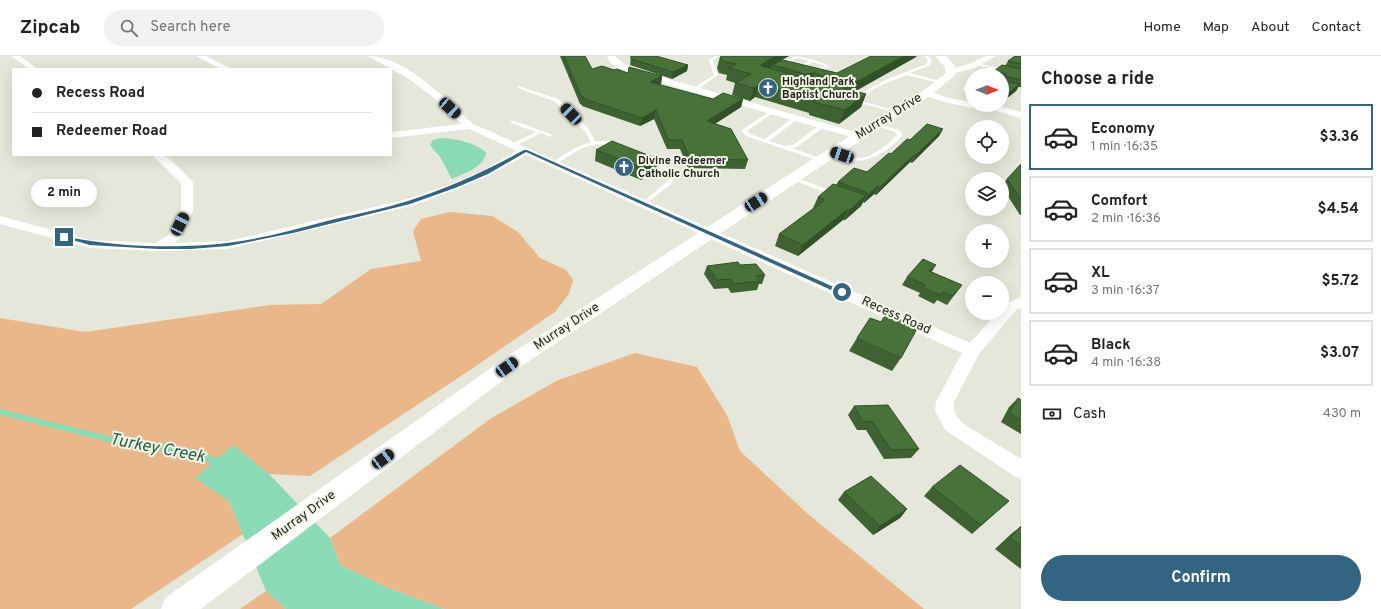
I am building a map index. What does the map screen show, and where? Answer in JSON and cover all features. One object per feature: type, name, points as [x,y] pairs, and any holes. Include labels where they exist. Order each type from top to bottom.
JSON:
[{"type":"street","points":[[15,56],[33,68]]},
{"type":"street","points":[[200,56],[226,68]]},
{"type":"street","points":[[372,56],[402,69],[416,78],[470,126]]},
{"type":"street","points":[[611,56],[611,58],[622,67],[646,76],[859,136]]},
{"type":"street","points":[[940,56],[950,66],[951,72],[977,64],[992,56]]},
{"type":"street","name":"Murray Drive","points":[[176,609],[519,358],[792,178],[927,93],[948,78],[951,72]]},
{"type":"street","points":[[927,93],[965,101]]},
{"type":"street","points":[[927,93],[947,100],[965,104]]},
{"type":"street","points":[[1009,112],[1021,115]]},
{"type":"street","points":[[392,135],[470,126]]},
{"type":"street","name":"Recess Road","points":[[470,126],[645,203],[972,351]]},
{"type":"street","points":[[0,220],[90,244],[191,248],[228,245],[408,203],[454,187],[486,173],[525,151]]},
{"type":"street","points":[[157,156],[171,166],[187,182],[187,210],[172,238],[158,247]]},
{"type":"street","points":[[1021,302],[1012,306],[972,351],[946,402],[944,411],[952,425],[1021,470]]},
{"type":"lane","points":[[695,89],[716,75],[710,60],[718,56]]},
{"type":"lane","points":[[859,102],[860,96],[883,81],[908,74],[928,65],[930,60],[926,56]]},
{"type":"lane","points":[[772,70],[797,57],[828,66],[809,75],[804,74]]},
{"type":"lane","points":[[799,72],[794,71],[813,61]]},
{"type":"lane","points":[[977,64],[1021,74]]},
{"type":"lane","points":[[778,67],[786,69]]},
{"type":"lane","points":[[908,74],[941,83]]},
{"type":"lane","points":[[520,87],[556,100],[586,129],[593,141]]},
{"type":"lane","points":[[845,97],[895,112]]},
{"type":"lane","points":[[774,111],[744,131],[748,135],[821,160]]},
{"type":"lane","points":[[766,141],[796,118]]},
{"type":"lane","points":[[513,122],[550,135]]},
{"type":"lane","points":[[833,152],[857,160],[865,159],[900,135],[897,130],[877,124]]},
{"type":"lane","points":[[786,148],[795,146],[823,126]]},
{"type":"lane","points":[[513,145],[540,132]]},
{"type":"lane","points":[[554,163],[593,141],[610,142],[623,147]]},
{"type":"lane","points":[[641,154],[661,165],[671,174],[670,182],[645,203]]},
{"type":"lane","points":[[792,178],[840,195]]},
{"type":"shaded area","points":[[441,138],[470,143],[486,152],[485,157],[474,169],[452,179],[440,157],[430,145],[433,140]]},
{"type":"shaded area","points":[[450,212],[492,216],[518,232],[540,258],[566,270],[573,280],[569,294],[555,312],[310,476],[269,474],[229,502],[243,534],[131,609],[0,609],[0,318],[85,332],[270,305],[321,304],[371,269],[421,261],[413,231],[421,219]]},
{"type":"shaded area","points":[[635,353],[697,367],[727,415],[740,451],[808,514],[924,609],[444,609],[386,587],[340,565],[330,538],[490,419],[556,381]]},
{"type":"shaded area","points":[[233,445],[269,474],[330,538],[340,565],[386,587],[444,609],[286,609],[266,591],[229,501],[195,478]]},
{"type":"shaded area","points":[[266,591],[286,609],[240,609]]},
{"type":"building","points":[[564,56],[585,56],[592,69],[602,66],[628,73],[629,67],[662,76],[650,82],[713,99],[723,93],[743,99],[707,121],[731,129],[748,160],[690,159],[682,140],[668,140],[656,110],[642,118],[582,98],[584,97],[581,96]]},
{"type":"building","points":[[631,56],[656,56],[688,65],[673,72],[631,59]]},
{"type":"building","points":[[776,56],[761,66],[805,78],[812,77],[846,86],[843,88],[866,94],[845,110],[813,102],[816,100],[759,85],[754,88],[735,83],[751,74],[729,68],[736,64],[722,61],[720,57]]},
{"type":"building","points":[[871,56],[904,56],[852,84],[814,73],[805,74],[772,65],[783,60],[837,73]]},
{"type":"building","points":[[1015,56],[1021,56],[1021,64],[1008,61]]},
{"type":"building","points":[[1002,65],[1021,69],[1021,80],[1009,77],[1009,68],[998,68]]},
{"type":"building","points":[[1009,82],[1020,84],[1009,92]]},
{"type":"building","points":[[927,124],[943,129],[880,187],[878,186],[868,195],[866,192],[838,182],[854,168],[867,172],[889,153],[891,154],[907,139],[910,140]]},
{"type":"building","points":[[612,141],[658,159],[643,168],[596,150]]},
{"type":"building","points":[[1021,164],[1021,200],[1009,182],[1009,177]]},
{"type":"building","points":[[833,184],[866,195],[850,210],[848,209],[803,245],[779,234],[825,200],[818,197]]},
{"type":"building","points":[[923,259],[936,265],[929,271],[962,285],[953,296],[943,292],[940,295],[923,288],[926,285],[907,277]]},
{"type":"building","points":[[738,262],[740,265],[756,264],[765,275],[756,276],[760,281],[734,284],[731,279],[717,280],[707,266]]},
{"type":"building","points":[[886,314],[918,327],[901,358],[857,338],[870,318],[881,322]]},
{"type":"building","points":[[1018,398],[1021,400],[1021,420],[1009,413]]},
{"type":"building","points":[[888,405],[919,449],[891,450],[872,421],[863,422],[854,406]]},
{"type":"building","points":[[960,465],[1009,501],[981,525],[932,487]]},
{"type":"building","points":[[871,476],[907,509],[880,526],[844,492]]},
{"type":"building","points":[[1021,526],[1021,546],[1010,538]]},
{"type":"waterway","name":"Turkey Creek","points":[[0,412],[117,441],[130,443]]},
{"type":"waterway","name":"Turkey Creek","points":[[130,443],[189,452],[221,463]]},
{"type":"place","name":"Highland Park Baptist Church","points":[[768,88]]},
{"type":"place","name":"Divine Redeemer Catholic Church","points":[[624,167]]},
{"type":"route","points":[[64,237],[90,244],[191,248],[228,245],[408,203],[454,187],[486,173],[525,151],[645,203],[842,292]]}]
